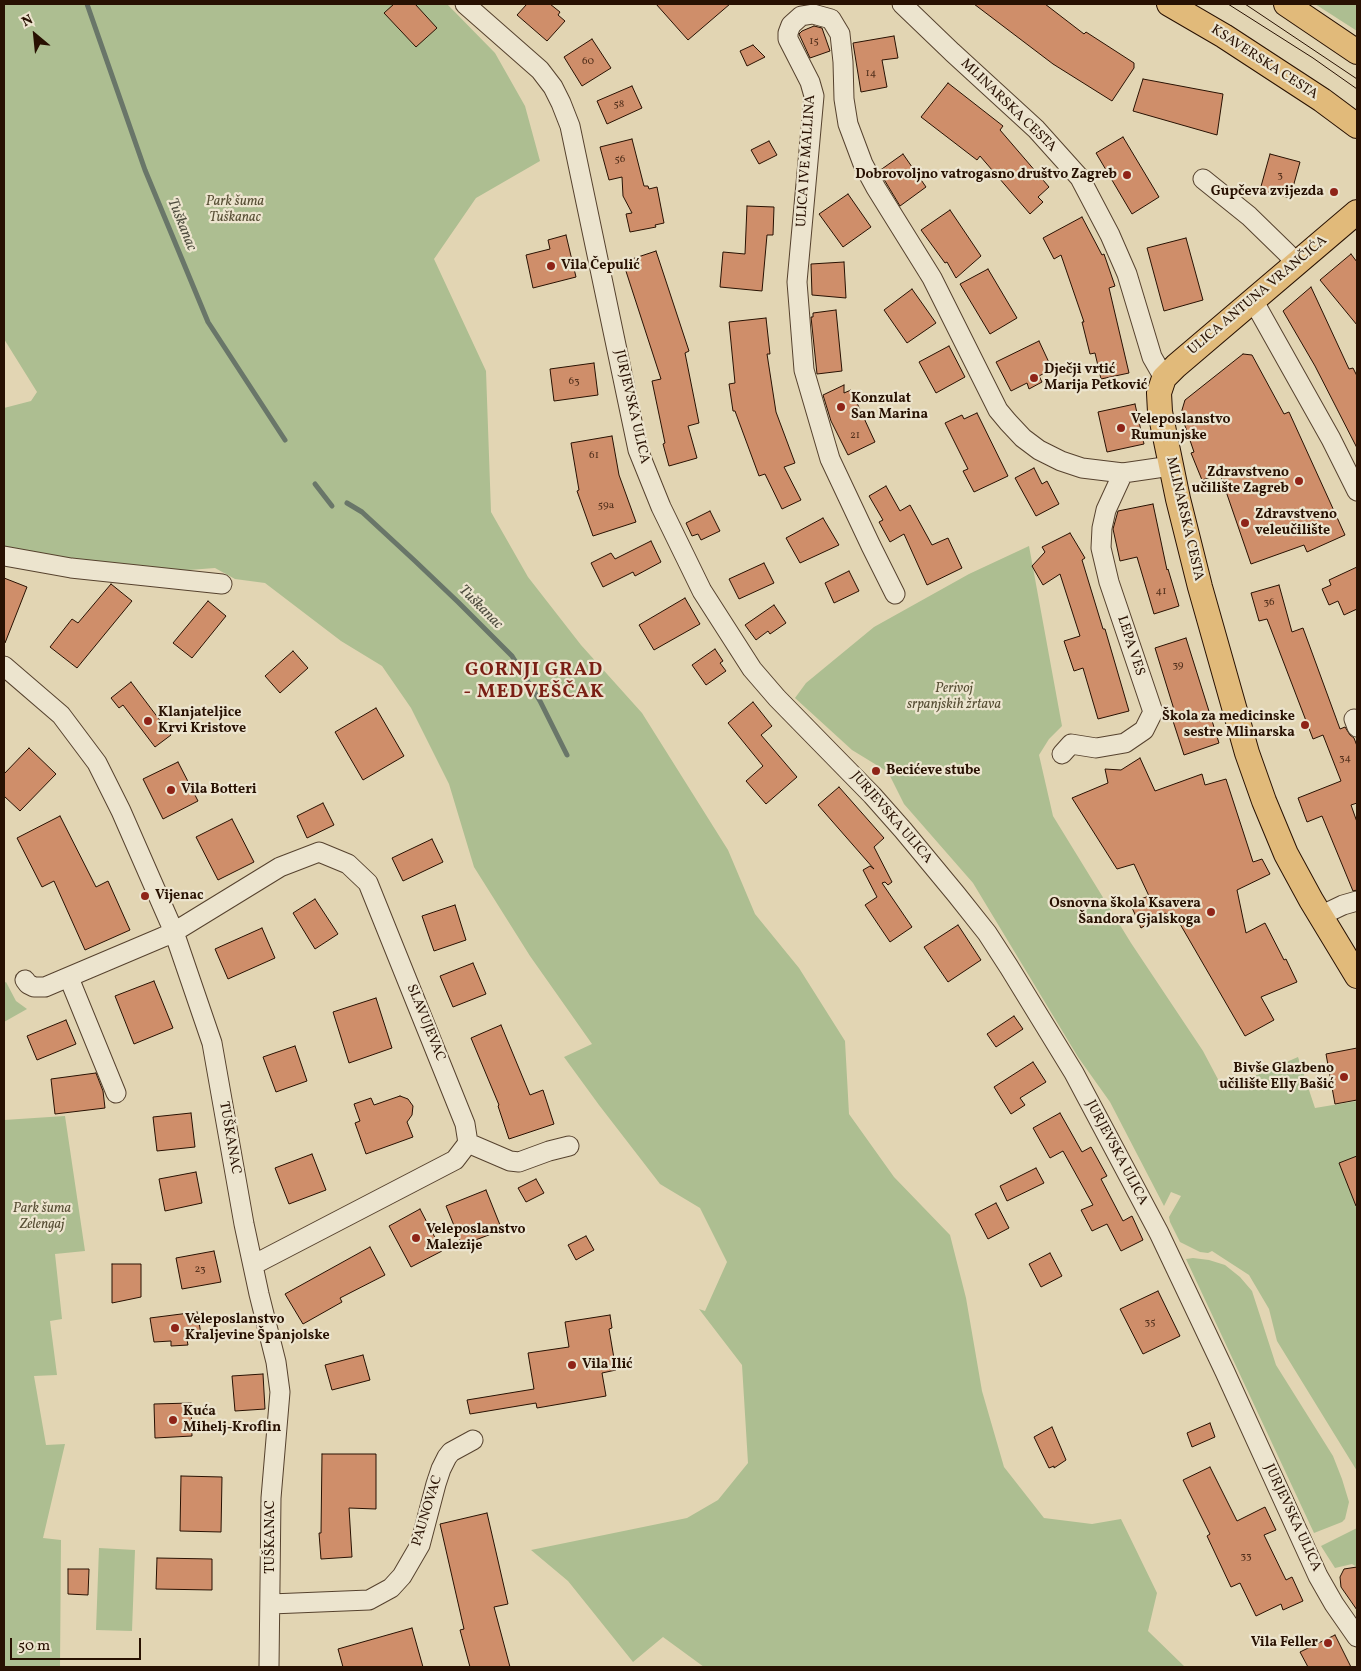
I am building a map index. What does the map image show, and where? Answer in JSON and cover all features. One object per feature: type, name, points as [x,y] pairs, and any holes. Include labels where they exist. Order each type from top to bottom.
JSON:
[{"type":"main road","name":"KSAVERSKA CESTA","points":[[1169,4],[1224,36],[1322,100],[1357,126]]},
{"type":"main road","points":[[1286,4],[1357,52]]},
{"type":"main road","name":"ULICA ANTUNA VRANČIĆA","points":[[1164,378],[1253,300],[1356,217]]},
{"type":"main road","name":"MLINARSKA CESTA","points":[[1164,378],[1159,401],[1178,499],[1200,587],[1247,753],[1286,854],[1320,916],[1357,976]]},
{"type":"street","name":"JURJEVSKA ULICA","points":[[465,4],[540,70],[553,87],[561,103],[570,126],[638,450],[661,507],[702,591],[752,669],[789,711],[872,795],[987,933],[1074,1073],[1159,1233],[1318,1576],[1334,1604],[1357,1637]]},
{"type":"street","name":"MLINARSKA CESTA","points":[[902,4],[1036,129],[1080,178],[1110,235],[1127,274],[1152,357],[1164,378]]},
{"type":"street","name":"ULICA IVE MALLINA","points":[[896,594],[830,459],[804,370],[796,282],[814,96],[810,82],[788,39],[788,33],[792,25],[801,16],[813,14],[831,20],[840,34],[844,100],[848,124],[863,164],[932,278],[998,410],[1023,438],[1039,450],[1061,461],[1082,468],[1123,473],[1171,466]]},
{"type":"street","points":[[1203,179],[1249,216],[1296,264]]},
{"type":"street","points":[[1253,300],[1331,439],[1357,491]]},
{"type":"street","name":"LEPA VES","points":[[1062,754],[1070,744],[1096,748],[1125,743],[1144,730],[1153,712],[1110,582],[1101,548],[1102,528],[1106,510],[1123,473]]},
{"type":"street","points":[[4,556],[71,568],[222,584]]},
{"type":"street","name":"TUŠKANAC","points":[[4,666],[61,715],[96,763],[121,811],[174,932],[212,1043],[244,1224],[276,1362],[280,1392],[271,1498],[269,1667]]},
{"type":"street","name":"SLAVUJEVAC","points":[[25,980],[34,987],[45,987],[69,978],[174,932],[280,867],[319,852],[348,864],[368,883],[465,1124],[468,1143]]},
{"type":"street","points":[[1320,916],[1343,905],[1357,901]]},
{"type":"street","points":[[69,978],[116,1093]]},
{"type":"street","points":[[254,1266],[455,1160],[468,1143],[510,1161],[519,1162],[569,1146]]},
{"type":"street","name":"PAUNOVAC","points":[[271,1604],[355,1602],[369,1600],[391,1588],[402,1576],[420,1545],[440,1469],[451,1452],[473,1440]]},
{"type":"green space","name":"Park šuma Tuškanac","points":[[4,4],[447,4],[495,53],[525,106],[540,161],[476,198],[434,259],[486,371],[491,512],[528,577],[581,645],[642,713],[728,850],[755,914],[799,968],[845,1041],[849,1114],[894,1177],[950,1235],[966,1298],[982,1391],[1004,1467],[1044,1518],[1092,1524],[1121,1519],[1157,1593],[1148,1631],[1185,1667],[704,1667],[663,1637],[633,1662],[568,1581],[531,1550],[687,1518],[718,1500],[748,1463],[742,1365],[699,1309],[705,1311],[727,1262],[700,1208],[660,1184],[564,1057],[592,1044],[530,956],[474,867],[449,784],[411,708],[382,666],[341,641],[265,583],[235,579],[215,568],[176,571],[4,552],[4,408],[31,401],[37,392],[4,339]]},
{"type":"green space","points":[[1315,4],[1357,4],[1357,31]]},
{"type":"green space","name":"Perivoj srpanjskih žrtava","points":[[1029,546],[1062,726],[1049,739],[1039,755],[1053,816],[1131,943],[1203,1051],[1221,1085],[1243,1081],[1298,1057],[1315,1108],[1357,1101],[1357,1471],[1277,1341],[1269,1309],[1249,1275],[1212,1251],[1208,1253],[1200,1252],[1180,1242],[1169,1217],[1181,1196],[1171,1192],[1164,1206],[1110,1102],[1078,1057],[973,883],[904,804],[888,772],[852,750],[795,698],[806,683],[874,627],[969,574]]},
{"type":"green space","points":[[6,982],[16,1001],[27,1009],[4,1022],[4,983]]},
{"type":"green space","name":"Park šuma Zelengaj","points":[[65,1116],[85,1251],[55,1254],[62,1319],[50,1321],[57,1375],[34,1376],[46,1445],[65,1444],[43,1538],[61,1540],[60,1667],[4,1667],[4,1120]]},
{"type":"green space","points":[[1193,1258],[1225,1265],[1240,1277],[1252,1291],[1276,1365],[1333,1456],[1342,1479],[1349,1502],[1345,1519],[1342,1522],[1314,1533],[1186,1259]]},
{"type":"green space","points":[[1357,1528],[1357,1567],[1352,1564],[1335,1568],[1321,1546]]},
{"type":"green space","points":[[99,1548],[135,1550],[132,1631],[96,1630]]},
{"type":"building","points":[[394,4],[415,4],[437,28],[416,47],[384,13]]},
{"type":"building","points":[[527,4],[550,4],[560,12],[558,15],[565,21],[547,41],[517,15]]},
{"type":"building","points":[[656,4],[730,4],[688,40]]},
{"type":"building","points":[[974,4],[1045,4],[1084,34],[1086,32],[1134,63],[1134,68],[1112,101],[1053,64]]},
{"type":"building","points":[[814,26],[822,28],[830,51],[810,58],[799,34]]},
{"type":"building","points":[[894,36],[898,58],[882,60],[887,87],[861,92],[853,43]]},
{"type":"building","points":[[592,39],[611,68],[582,86],[564,57]]},
{"type":"building","points":[[753,45],[765,57],[747,66],[740,51]]},
{"type":"building","points":[[1143,79],[1223,94],[1217,135],[1133,111]]},
{"type":"building","points":[[948,83],[1003,126],[1000,130],[1049,187],[1038,197],[1043,202],[1030,214],[980,156],[977,160],[921,117]]},
{"type":"building","points":[[632,86],[642,108],[607,124],[597,101]]},
{"type":"building","name":"Dobrovoljno vatrogasno društvo Zagreb","points":[[1123,137],[1159,197],[1132,214],[1096,153]]},
{"type":"building","points":[[632,139],[644,186],[648,186],[649,189],[657,187],[664,223],[655,225],[656,227],[630,232],[626,214],[632,213],[623,196],[622,177],[609,180],[600,147]]},
{"type":"building","points":[[769,141],[777,155],[759,164],[751,150]]},
{"type":"building","points":[[903,154],[926,187],[900,206],[879,171]]},
{"type":"building","points":[[1270,154],[1300,162],[1290,198],[1260,190]]},
{"type":"building","points":[[848,194],[871,227],[843,247],[819,214]]},
{"type":"building","points":[[747,206],[774,207],[773,235],[767,235],[762,291],[720,287],[723,252],[745,254]]},
{"type":"building","points":[[950,210],[981,256],[956,278],[947,262],[945,263],[921,230]]},
{"type":"building","points":[[1082,217],[1102,255],[1104,254],[1115,286],[1109,288],[1129,373],[1101,379],[1095,353],[1090,354],[1082,322],[1084,322],[1061,255],[1054,259],[1043,238]]},
{"type":"building","name":"Vila Čepulić","points":[[566,235],[576,277],[533,288],[526,255],[550,249],[548,240]]},
{"type":"building","points":[[1186,238],[1203,300],[1164,311],[1147,248]]},
{"type":"building","points":[[656,251],[689,351],[685,353],[699,423],[688,426],[697,458],[669,466],[663,444],[665,443],[652,381],[661,379],[623,262]]},
{"type":"building","points":[[1351,254],[1357,262],[1357,325],[1320,280]]},
{"type":"building","points":[[844,262],[846,298],[812,295],[811,264]]},
{"type":"building","points":[[988,269],[1017,318],[990,334],[960,284]]},
{"type":"building","points":[[1311,287],[1349,369],[1353,368],[1357,376],[1357,448],[1315,366],[1283,311]]},
{"type":"building","points":[[912,289],[936,323],[907,343],[884,310]]},
{"type":"building","points":[[836,310],[842,371],[817,374],[811,317],[813,317],[813,313]]},
{"type":"building","points":[[766,318],[770,354],[767,354],[776,412],[795,463],[784,467],[801,500],[782,509],[765,474],[759,476],[735,411],[733,411],[729,384],[735,383],[729,322]]},
{"type":"building","points":[[1039,341],[1052,369],[1039,376],[1042,382],[1029,389],[1027,383],[1011,391],[996,362]]},
{"type":"building","points":[[949,346],[965,377],[936,393],[919,362]]},
{"type":"building","points":[[1243,354],[1252,355],[1284,414],[1289,412],[1345,535],[1307,552],[1304,545],[1251,564],[1220,474],[1202,480],[1191,453],[1194,452],[1182,417],[1185,400]]},
{"type":"building","points":[[594,363],[598,395],[554,401],[550,369]]},
{"type":"building","points":[[844,385],[844,393],[851,390],[875,442],[848,455],[831,421],[823,395]]},
{"type":"building","name":"Veleposlanstvo Rumunjske","points":[[1135,404],[1144,444],[1107,452],[1098,412]]},
{"type":"building","points":[[977,413],[1008,476],[974,492],[963,471],[968,469],[945,423],[962,415],[964,419]]},
{"type":"building","points":[[612,436],[619,475],[636,522],[593,536],[577,491],[579,490],[571,443]]},
{"type":"building","points":[[1034,468],[1042,484],[1047,481],[1059,504],[1036,516],[1015,478]]},
{"type":"building","points":[[886,486],[900,511],[910,505],[932,545],[948,538],[962,568],[927,585],[904,534],[890,542],[879,522],[883,520],[869,496]]},
{"type":"building","points":[[1153,504],[1167,570],[1179,606],[1154,614],[1137,557],[1120,561],[1113,529],[1118,511]]},
{"type":"building","points":[[710,511],[720,531],[701,540],[698,534],[692,536],[686,523]]},
{"type":"building","points":[[823,518],[839,545],[800,563],[786,538]]},
{"type":"building","points":[[1070,533],[1085,558],[1082,560],[1129,711],[1098,719],[1083,668],[1074,671],[1064,641],[1080,636],[1060,574],[1043,585],[1032,566],[1045,552],[1042,547]]},
{"type":"building","points":[[651,541],[661,562],[635,576],[633,572],[603,587],[591,563],[611,553],[615,559]]},
{"type":"building","points":[[764,563],[774,583],[739,599],[729,579]]},
{"type":"building","points":[[1357,567],[1357,609],[1344,615],[1338,601],[1329,605],[1322,589],[1331,585],[1329,580]]},
{"type":"building","points":[[849,571],[859,591],[834,603],[825,583]]},
{"type":"building","points":[[4,578],[27,587],[5,643],[4,643]]},
{"type":"building","points":[[111,584],[132,601],[77,668],[50,647],[72,619],[78,623]]},
{"type":"building","points":[[1279,585],[1292,632],[1303,628],[1340,729],[1345,727],[1354,738],[1357,746],[1357,803],[1351,805],[1357,822],[1357,890],[1353,891],[1322,816],[1307,822],[1298,798],[1341,781],[1323,735],[1313,739],[1267,619],[1259,621],[1251,593]]},
{"type":"building","points":[[685,598],[700,624],[654,650],[639,625]]},
{"type":"building","points":[[208,601],[226,616],[192,658],[173,643]]},
{"type":"building","points":[[774,605],[786,623],[770,634],[768,631],[756,640],[745,625]]},
{"type":"building","points":[[1186,638],[1219,743],[1184,755],[1172,718],[1176,716],[1155,648]]},
{"type":"building","points":[[715,649],[723,661],[720,663],[726,671],[706,685],[692,665]]},
{"type":"building","points":[[293,651],[308,668],[280,693],[265,676]]},
{"type":"building","name":"Klanjateljice Krvi Kristove","points":[[131,682],[171,735],[155,747],[123,705],[119,708],[111,698]]},
{"type":"building","points":[[753,702],[772,726],[761,735],[797,777],[766,804],[746,781],[763,766],[728,723]]},
{"type":"building","points":[[376,708],[404,756],[363,780],[335,732]]},
{"type":"building","points":[[29,748],[56,774],[20,811],[4,796],[4,774]]},
{"type":"building","name":"Osnovna škola Ksavera Šandora Gjalskoga","points":[[1140,758],[1155,791],[1202,774],[1205,785],[1226,779],[1253,862],[1262,859],[1270,874],[1237,890],[1246,933],[1265,923],[1297,982],[1261,997],[1274,1020],[1245,1036],[1176,917],[1169,919],[1166,913],[1141,928],[1130,903],[1149,896],[1134,864],[1117,869],[1072,798],[1108,783],[1105,769],[1121,770]]},
{"type":"building","name":"Vila Botteri","points":[[178,762],[198,801],[163,819],[143,779]]},
{"type":"building","points":[[839,787],[884,838],[874,847],[892,882],[888,885],[885,882],[882,883],[912,927],[890,942],[865,905],[877,897],[863,870],[870,866],[874,869],[818,805]]},
{"type":"building","points":[[323,803],[334,825],[307,838],[297,816]]},
{"type":"building","points":[[60,816],[96,887],[108,881],[130,930],[85,950],[54,881],[42,887],[17,838]]},
{"type":"building","points":[[232,819],[254,862],[218,880],[196,837]]},
{"type":"building","points":[[432,839],[443,862],[403,881],[392,858]]},
{"type":"building","points":[[315,899],[338,934],[315,949],[293,913]]},
{"type":"building","points":[[455,905],[466,940],[434,951],[422,916]]},
{"type":"building","points":[[958,925],[981,960],[948,982],[924,947]]},
{"type":"building","points":[[262,928],[275,958],[228,979],[215,949]]},
{"type":"building","points":[[473,963],[486,994],[453,1007],[440,976]]},
{"type":"building","points":[[154,981],[173,1028],[134,1044],[115,996]]},
{"type":"building","points":[[376,998],[392,1048],[349,1063],[333,1012]]},
{"type":"building","points":[[1014,1016],[1023,1029],[996,1047],[987,1034]]},
{"type":"building","points":[[66,1020],[76,1044],[37,1060],[27,1036]]},
{"type":"building","points":[[501,1025],[530,1095],[543,1090],[554,1124],[509,1139],[499,1105],[471,1038]]},
{"type":"building","points":[[295,1046],[307,1081],[276,1092],[263,1057]]},
{"type":"building","name":"Bivše Glazbeno učilište Elly Bašić","points":[[1357,1048],[1357,1100],[1335,1104],[1326,1054]]},
{"type":"building","points":[[1033,1062],[1046,1082],[1020,1098],[1025,1105],[1011,1114],[994,1087]]},
{"type":"building","points":[[96,1073],[103,1091],[105,1108],[55,1114],[51,1079]]},
{"type":"building","points":[[400,1096],[408,1099],[413,1106],[412,1115],[407,1122],[413,1137],[366,1154],[355,1123],[360,1121],[354,1104],[371,1098],[374,1105]]},
{"type":"building","points":[[191,1113],[195,1147],[157,1151],[153,1117]]},
{"type":"building","points":[[1060,1113],[1082,1152],[1091,1147],[1107,1176],[1101,1179],[1123,1221],[1132,1216],[1143,1240],[1121,1251],[1107,1224],[1092,1231],[1081,1210],[1093,1205],[1063,1151],[1050,1158],[1033,1128]]},
{"type":"building","points":[[312,1154],[326,1190],[289,1204],[275,1168]]},
{"type":"building","points":[[1357,1156],[1357,1206],[1356,1206],[1339,1163]]},
{"type":"building","points":[[1036,1168],[1044,1183],[1007,1201],[1000,1186]]},
{"type":"building","points":[[196,1172],[202,1203],[165,1211],[159,1179]]},
{"type":"building","points":[[536,1179],[544,1193],[526,1202],[518,1188]]},
{"type":"building","points":[[486,1190],[502,1230],[462,1245],[446,1206]]},
{"type":"building","points":[[996,1203],[1009,1228],[988,1239],[975,1214]]},
{"type":"building","name":"Veleposlanstvo Malezije","points":[[420,1209],[442,1251],[411,1267],[389,1226]]},
{"type":"building","points":[[586,1236],[594,1250],[576,1260],[568,1245]]},
{"type":"building","points":[[370,1247],[385,1275],[340,1298],[342,1302],[303,1324],[285,1294]]},
{"type":"building","points":[[214,1251],[221,1282],[182,1289],[176,1258]]},
{"type":"building","points":[[1050,1253],[1062,1276],[1041,1287],[1029,1264]]},
{"type":"building","points":[[112,1264],[141,1264],[141,1297],[112,1303]]},
{"type":"building","points":[[1158,1291],[1180,1336],[1143,1354],[1120,1309]]},
{"type":"building","name":"Veleposlanstvo Kraljevine Španjolske","points":[[197,1312],[202,1339],[187,1340],[188,1345],[171,1346],[171,1341],[154,1342],[150,1318]]},
{"type":"building","name":"Vila Ilić","points":[[610,1315],[612,1328],[609,1329],[616,1370],[602,1373],[606,1396],[537,1408],[536,1403],[470,1414],[467,1400],[534,1389],[528,1353],[569,1347],[565,1322]]},
{"type":"building","points":[[363,1355],[370,1380],[332,1390],[325,1365]]},
{"type":"building","points":[[263,1374],[265,1409],[235,1411],[232,1376]]},
{"type":"building","name":"Kuća Mihelj-Kroflin","points":[[191,1403],[192,1436],[155,1438],[154,1404]]},
{"type":"building","points":[[1210,1423],[1215,1437],[1192,1447],[1187,1433]]},
{"type":"building","points":[[1052,1427],[1066,1460],[1054,1468],[1054,1466],[1049,1468],[1034,1437]]},
{"type":"building","points":[[322,1454],[376,1454],[376,1509],[349,1508],[352,1557],[321,1559],[319,1533],[321,1533]]},
{"type":"building","points":[[1210,1467],[1237,1521],[1265,1507],[1276,1530],[1264,1535],[1286,1580],[1292,1577],[1303,1601],[1283,1610],[1281,1604],[1256,1616],[1240,1583],[1231,1587],[1207,1536],[1210,1534],[1183,1480]]},
{"type":"building","points":[[181,1476],[222,1477],[221,1532],[180,1531]]},
{"type":"building","points":[[487,1513],[508,1604],[494,1607],[510,1667],[470,1667],[460,1630],[464,1629],[440,1524]]},
{"type":"building","points":[[157,1558],[212,1559],[212,1590],[156,1589]]},
{"type":"building","points":[[1357,1567],[1357,1610],[1341,1587],[1340,1577],[1344,1569]]},
{"type":"building","points":[[68,1569],[89,1569],[88,1595],[68,1594]]},
{"type":"building","points":[[412,1628],[423,1667],[343,1667],[338,1649]]},
{"type":"building","name":"Vila Feller","points":[[1335,1635],[1351,1667],[1308,1667],[1300,1652]]},
{"type":"waterway","name":"Tuškanac","points":[[87,4],[145,170],[208,322],[285,440]]},
{"type":"waterway","name":"Tuškanac","points":[[315,484],[332,506]]},
{"type":"waterway","name":"Tuškanac","points":[[347,503],[362,512],[415,561],[512,656],[540,701],[567,755]]},
{"type":"tram line","points":[[1228,4],[1313,58],[1357,89]]},
{"type":"tram line","points":[[1245,4],[1357,79]]},
{"type":"place","name":"Dobrovoljno vatrogasno društvo Zagreb","points":[[1127,175]]},
{"type":"place","name":"Gupčeva zvijezda","points":[[1334,192]]},
{"type":"place","name":"Vila Čepulić","points":[[551,266]]},
{"type":"place","name":"Dječji vrtić Marija Petković","points":[[1034,378]]},
{"type":"place","name":"Konzulat San Marina","points":[[841,407]]},
{"type":"place","name":"Veleposlanstvo Rumunjske","points":[[1121,428]]},
{"type":"place","name":"Zdravstveno učilište Zagreb","points":[[1299,481]]},
{"type":"place","name":"Zdravstveno veleučilište","points":[[1245,523]]},
{"type":"place","name":"Klanjateljice Krvi Kristove","points":[[148,721]]},
{"type":"place","name":"Škola za medicinske sestre Mlinarska","points":[[1305,725]]},
{"type":"place","name":"Becićeve stube","points":[[876,771]]},
{"type":"place","name":"Vila Botteri","points":[[171,790]]},
{"type":"place","name":"Vijenac","points":[[145,896]]},
{"type":"place","name":"Osnovna škola Ksavera Šandora Gjalskoga","points":[[1211,912]]},
{"type":"place","name":"Bivše Glazbeno učilište Elly Bašić","points":[[1344,1077]]},
{"type":"place","name":"Veleposlanstvo Malezije","points":[[416,1238]]},
{"type":"place","name":"Veleposlanstvo Kraljevine Španjolske","points":[[175,1328]]},
{"type":"place","name":"Vila Ilić","points":[[572,1365]]},
{"type":"place","name":"Kuća Mihelj-Kroflin","points":[[173,1420]]},
{"type":"place","name":"Vila Feller","points":[[1328,1643]]},
{"type":"district","name":"GORNJI GRAD - MEDVEŠČAK","points":[[534,683]]}]
